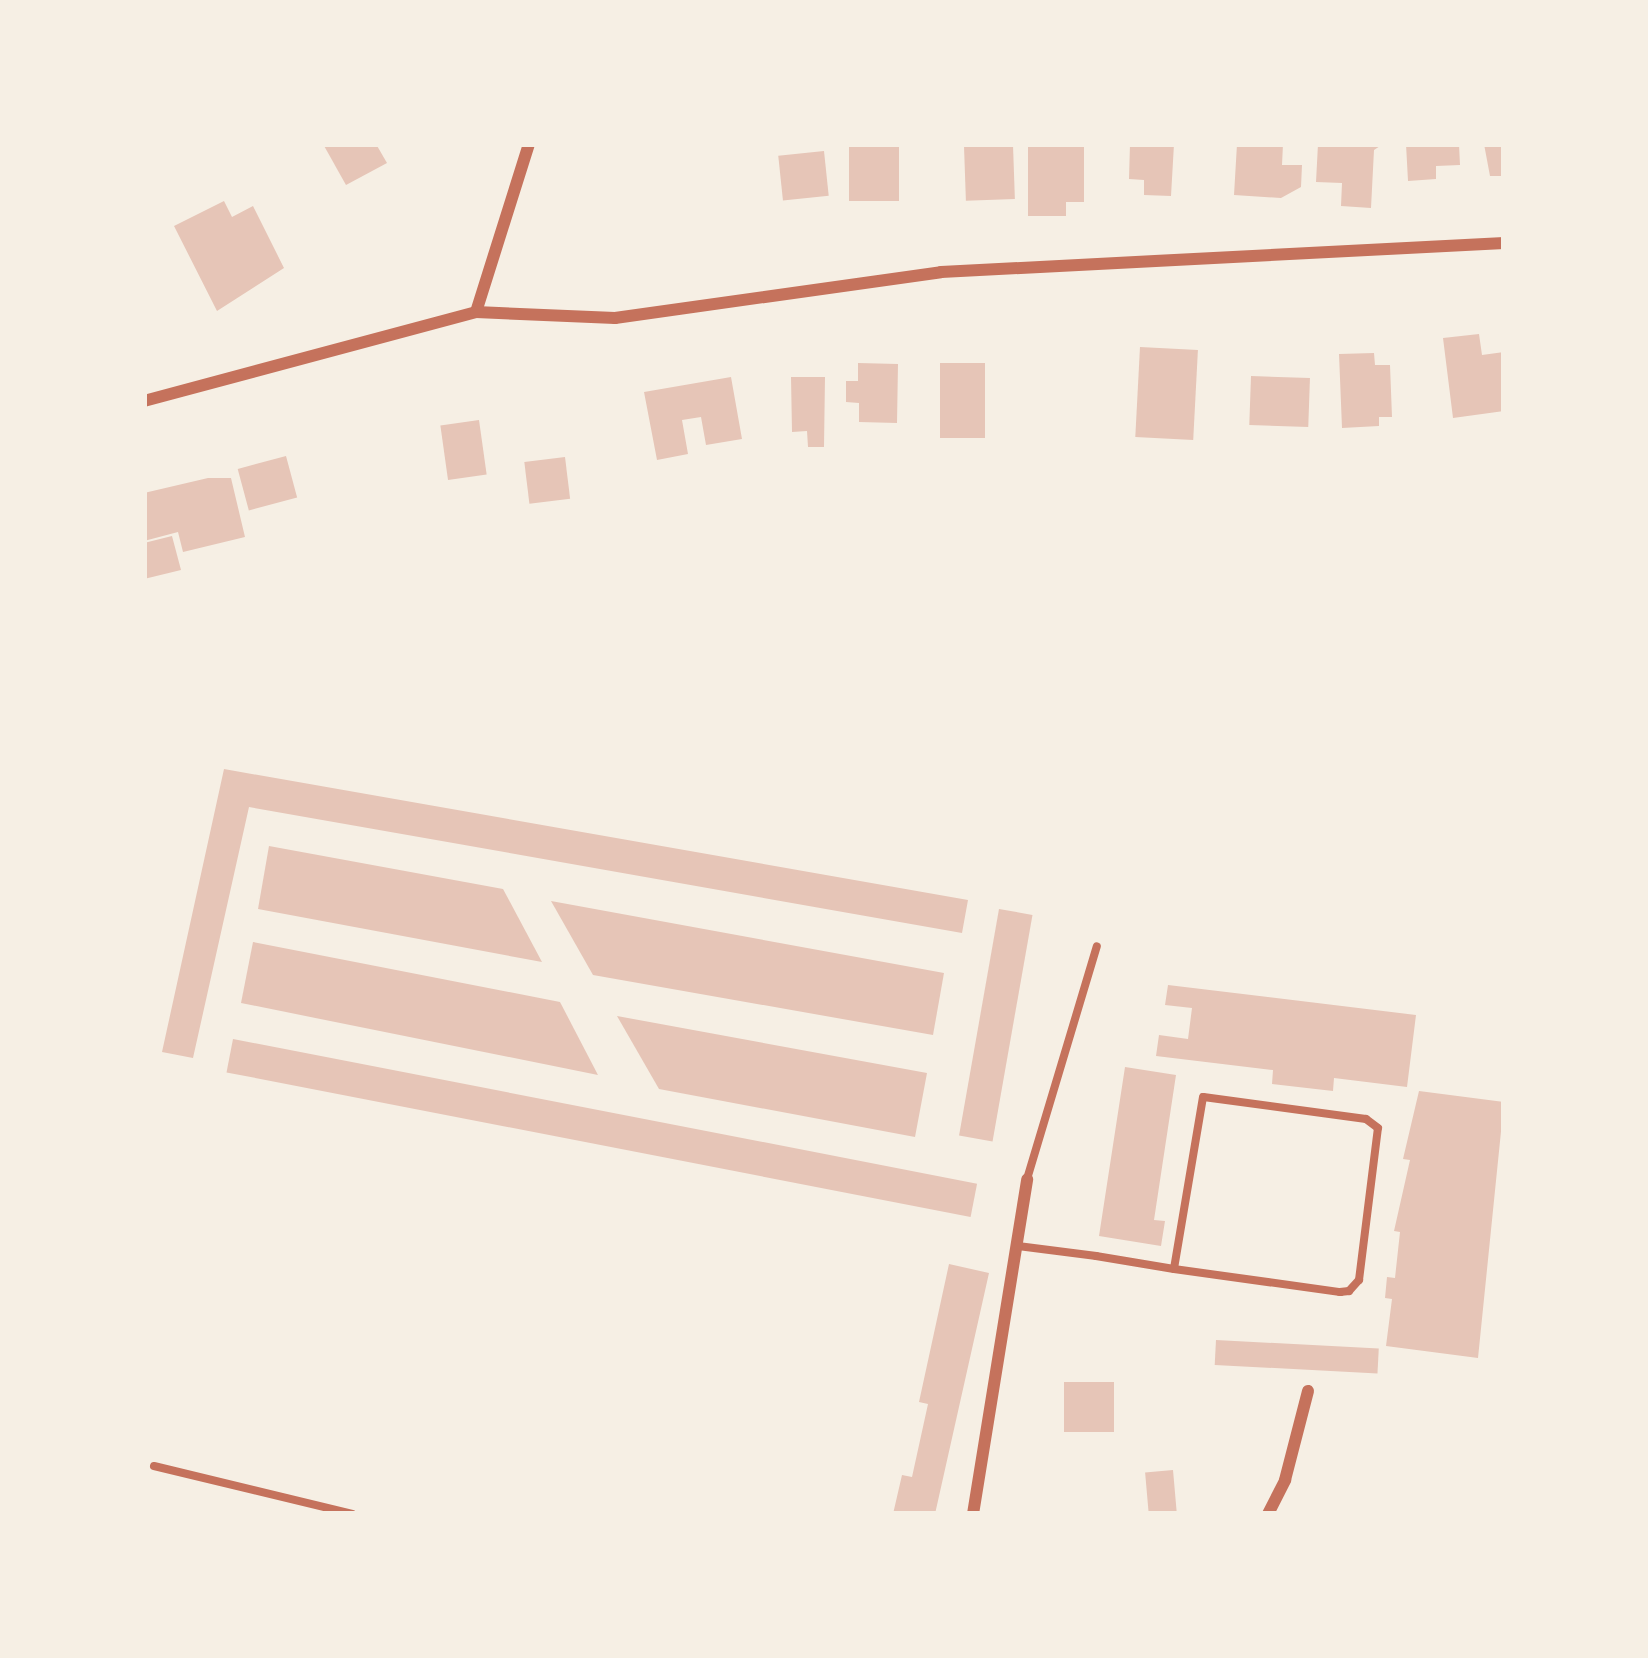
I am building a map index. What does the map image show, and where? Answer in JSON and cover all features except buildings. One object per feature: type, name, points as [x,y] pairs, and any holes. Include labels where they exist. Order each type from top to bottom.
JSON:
[{"type":"street","points":[[476,312],[529,144]]},
{"type":"street","points":[[144,401],[476,312],[615,318],[941,272],[1504,243]]},
{"type":"street","points":[[973,1514],[1027,1178]]},
{"type":"street","points":[[1268,1514],[1286,1480],[1308,1391]]},
{"type":"lane","points":[[1027,1178],[1097,946]]},
{"type":"lane","points":[[1016,1246],[1174,1269],[1340,1292],[1355,1286],[1378,1128],[1366,1118],[1200,1100],[1174,1269]]},
{"type":"lane","points":[[154,1466],[352,1514]]}]
